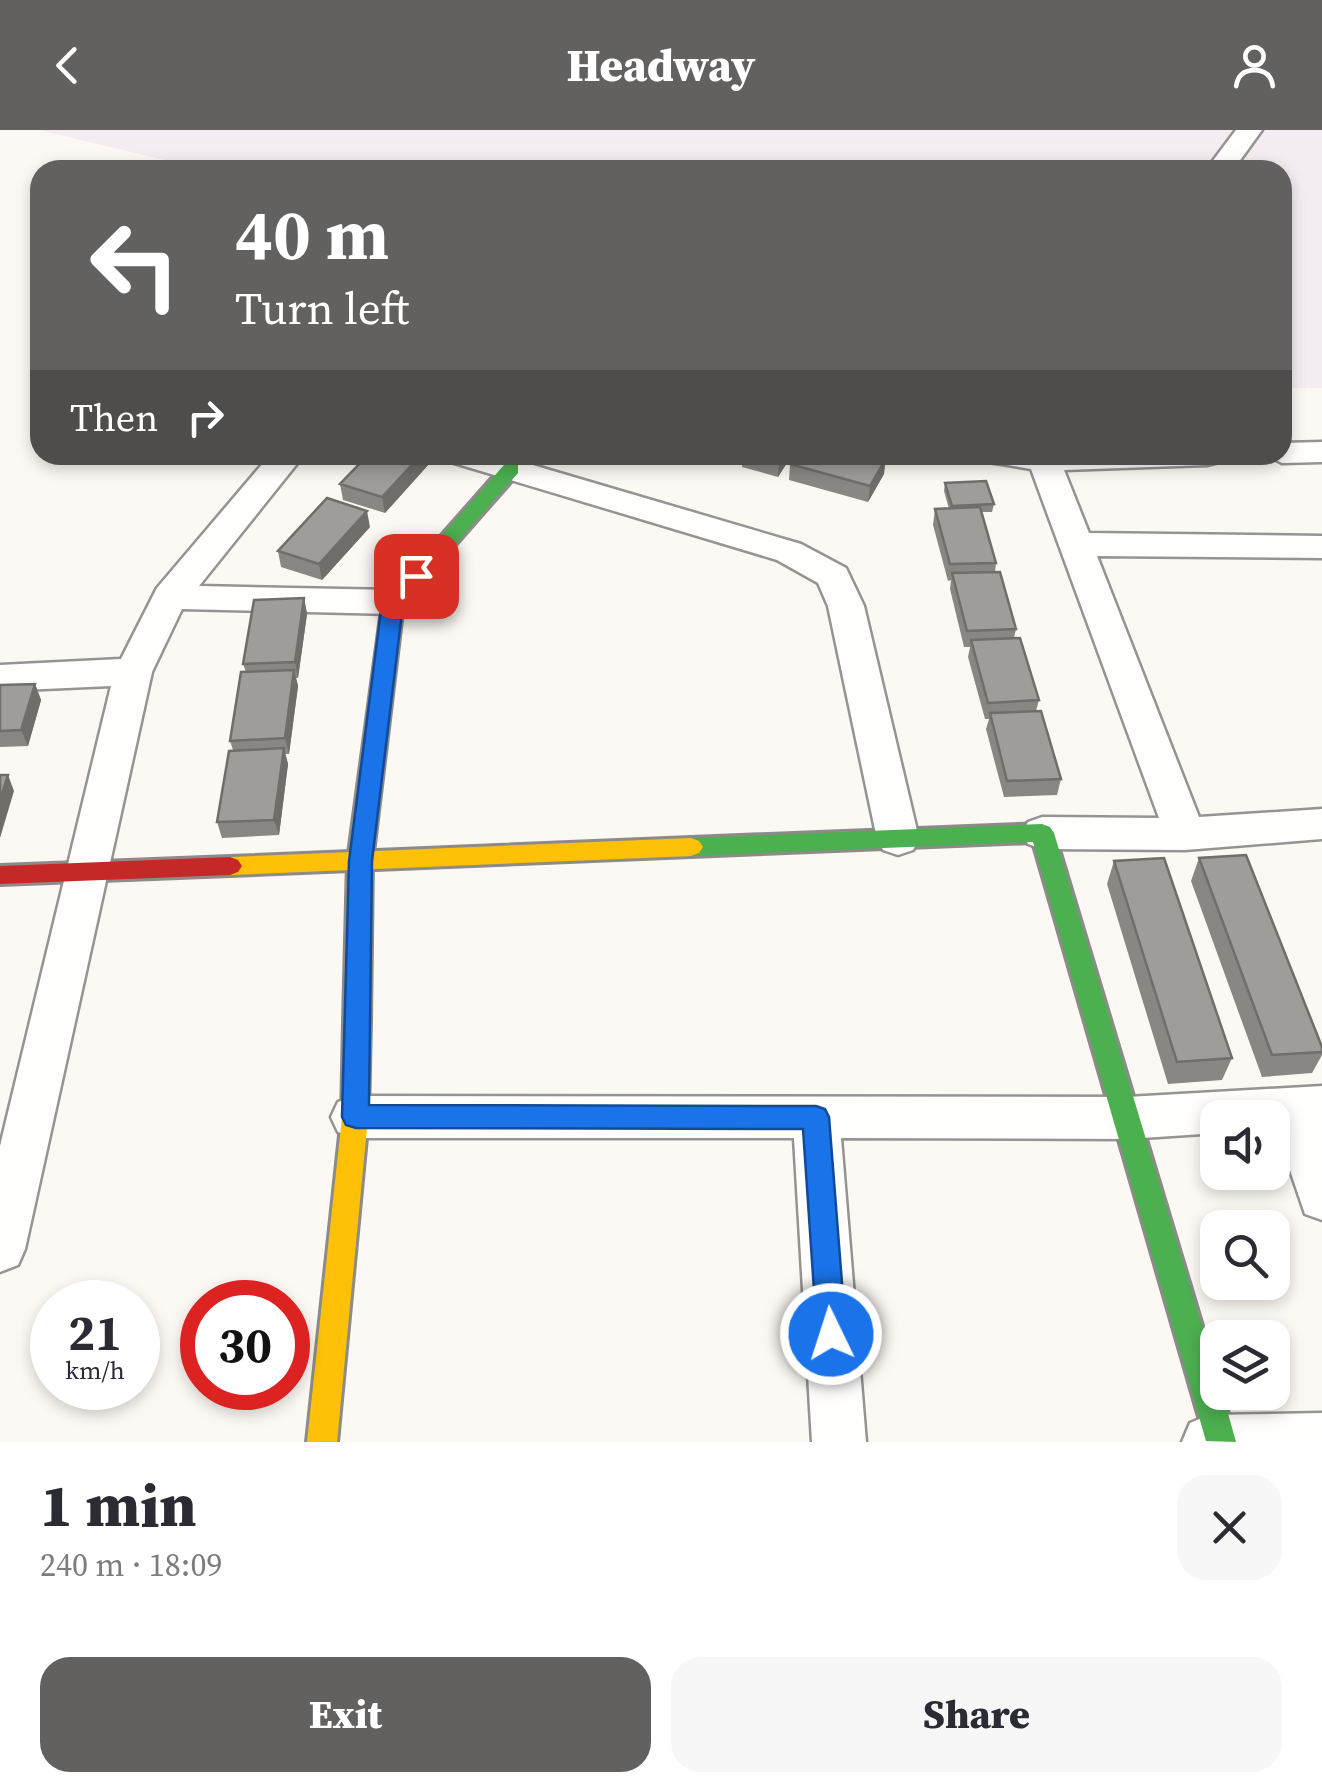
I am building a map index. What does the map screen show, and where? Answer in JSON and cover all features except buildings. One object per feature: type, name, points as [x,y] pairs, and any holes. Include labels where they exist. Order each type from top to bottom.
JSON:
[{"type":"street","points":[[1227,160],[1250,130]]},
{"type":"street","points":[[1292,453],[1322,452]]},
{"type":"street","points":[[0,1248],[14,1130],[89,872],[133,672],[170,597],[280,465]]},
{"type":"street","points":[[498,465],[789,552],[833,576],[846,606],[898,839]]},
{"type":"street","points":[[1046,465],[1185,834]]},
{"type":"street","points":[[322,1442],[356,1117],[360,861],[392,602],[511,469]]},
{"type":"street","points":[[1075,544],[1322,546]]},
{"type":"street","points":[[170,597],[392,602]]},
{"type":"street","points":[[0,678],[133,672]]},
{"type":"street","points":[[0,876],[1042,833],[1185,834],[1322,824]]},
{"type":"street","points":[[1042,833],[1220,1441]]},
{"type":"street","points":[[356,1117],[1127,1118],[1307,1106],[1322,1198]]},
{"type":"street","points":[[816,1117],[839,1442]]},
{"type":"street","points":[[1209,1442],[1322,1440]]},
{"type":"shaded area","points":[[39,130],[1322,130],[1322,388],[1292,388],[1292,160],[164,160]]},
{"type":"traffic: fast","points":[[357,1022],[360,861],[393,602],[511,469]]},
{"type":"traffic: fast","points":[[691,847],[1042,833],[1221,1441]]},
{"type":"traffic: slow","points":[[230,866],[691,847]]},
{"type":"traffic: slow","points":[[322,1442],[355,1117],[357,1022]]},
{"type":"traffic: jam","points":[[0,875],[230,866]]},
{"type":"route","points":[[416,576],[392,602],[360,861],[356,1117],[816,1117],[831,1334]]}]
